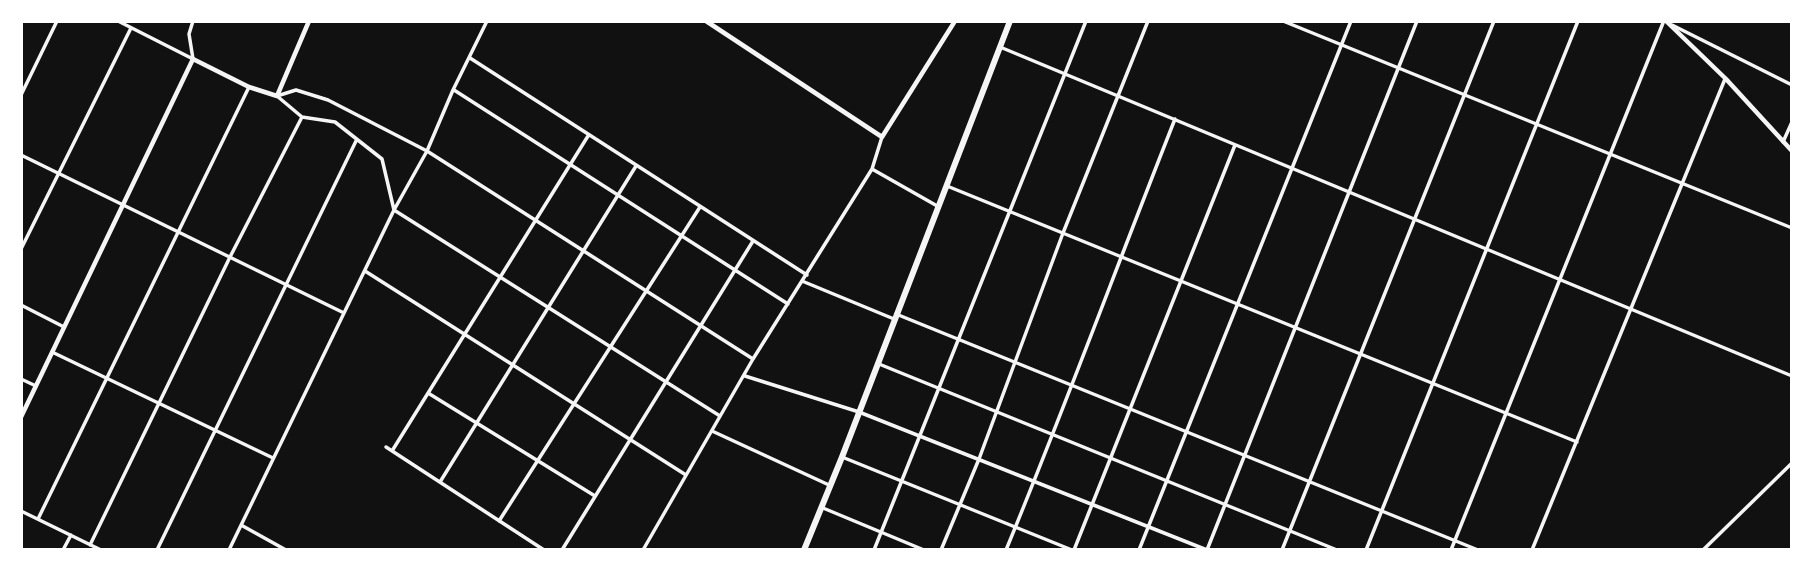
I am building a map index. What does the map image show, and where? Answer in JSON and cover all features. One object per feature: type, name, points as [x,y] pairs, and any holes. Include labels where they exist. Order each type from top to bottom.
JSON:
[{"type":"main road","points":[[804,550],[1010,21]]},
{"type":"street","points":[[21,95],[57,21]]},
{"type":"street","points":[[118,21],[249,86],[277,96],[302,117],[335,122],[382,159],[394,210],[720,415]]},
{"type":"street","points":[[21,416],[193,59],[189,34],[193,21]]},
{"type":"street","points":[[277,96],[309,21]]},
{"type":"street","points":[[229,550],[394,210],[427,151],[487,21]]},
{"type":"street","points":[[706,21],[882,137]]},
{"type":"street","points":[[643,550],[753,359],[872,169],[882,137],[955,21]]},
{"type":"street","points":[[874,550],[1086,21]]},
{"type":"street","points":[[941,550],[979,459],[1063,233],[1148,21]]},
{"type":"street","points":[[1283,21],[1792,228]]},
{"type":"street","points":[[1139,550],[1352,21]]},
{"type":"street","points":[[745,376],[859,412],[1207,550],[1418,21]]},
{"type":"street","points":[[1282,550],[1494,21]]},
{"type":"street","points":[[1366,550],[1578,21]]},
{"type":"street","points":[[1657,21],[1666,22],[1792,85]]},
{"type":"street","points":[[1666,22],[1726,79],[1792,151]]},
{"type":"street","points":[[1451,550],[1666,22]]},
{"type":"street","points":[[21,249],[131,28]]},
{"type":"street","points":[[1000,47],[1792,376]]},
{"type":"street","points":[[470,58],[807,275]]},
{"type":"street","points":[[1532,550],[1726,79]]},
{"type":"street","points":[[38,519],[249,86]]},
{"type":"street","points":[[277,96],[296,90],[328,100],[427,151],[753,359]]},
{"type":"street","points":[[453,90],[788,304]]},
{"type":"street","points":[[90,545],[230,257],[302,117]]},
{"type":"street","points":[[1006,550],[1054,434],[1175,120]]},
{"type":"street","points":[[1783,142],[1792,122]]},
{"type":"street","points":[[392,450],[588,136]]},
{"type":"street","points":[[157,550],[357,139]]},
{"type":"street","points":[[842,457],[1073,550],[1235,145]]},
{"type":"street","points":[[21,155],[344,313]]},
{"type":"street","points":[[440,482],[636,166]]},
{"type":"street","points":[[872,169],[939,207]]},
{"type":"street","points":[[947,186],[1577,442]]},
{"type":"street","points":[[499,521],[700,207]]},
{"type":"street","points":[[562,550],[753,241]]},
{"type":"street","points":[[365,271],[686,475]]},
{"type":"street","points":[[802,281],[1016,361],[1478,550]]},
{"type":"street","points":[[21,305],[64,327]]},
{"type":"street","points":[[52,352],[273,458]]},
{"type":"street","points":[[877,363],[1337,550]]},
{"type":"street","points":[[21,379],[36,386]]},
{"type":"street","points":[[428,393],[595,496]]},
{"type":"street","points":[[712,430],[830,485]]},
{"type":"street","points":[[386,447],[544,550]]},
{"type":"street","points":[[1703,550],[1792,463]]},
{"type":"street","points":[[821,507],[924,550]]},
{"type":"street","points":[[21,511],[101,550]]},
{"type":"street","points":[[241,525],[286,550]]},
{"type":"street","points":[[64,550],[71,535]]}]
